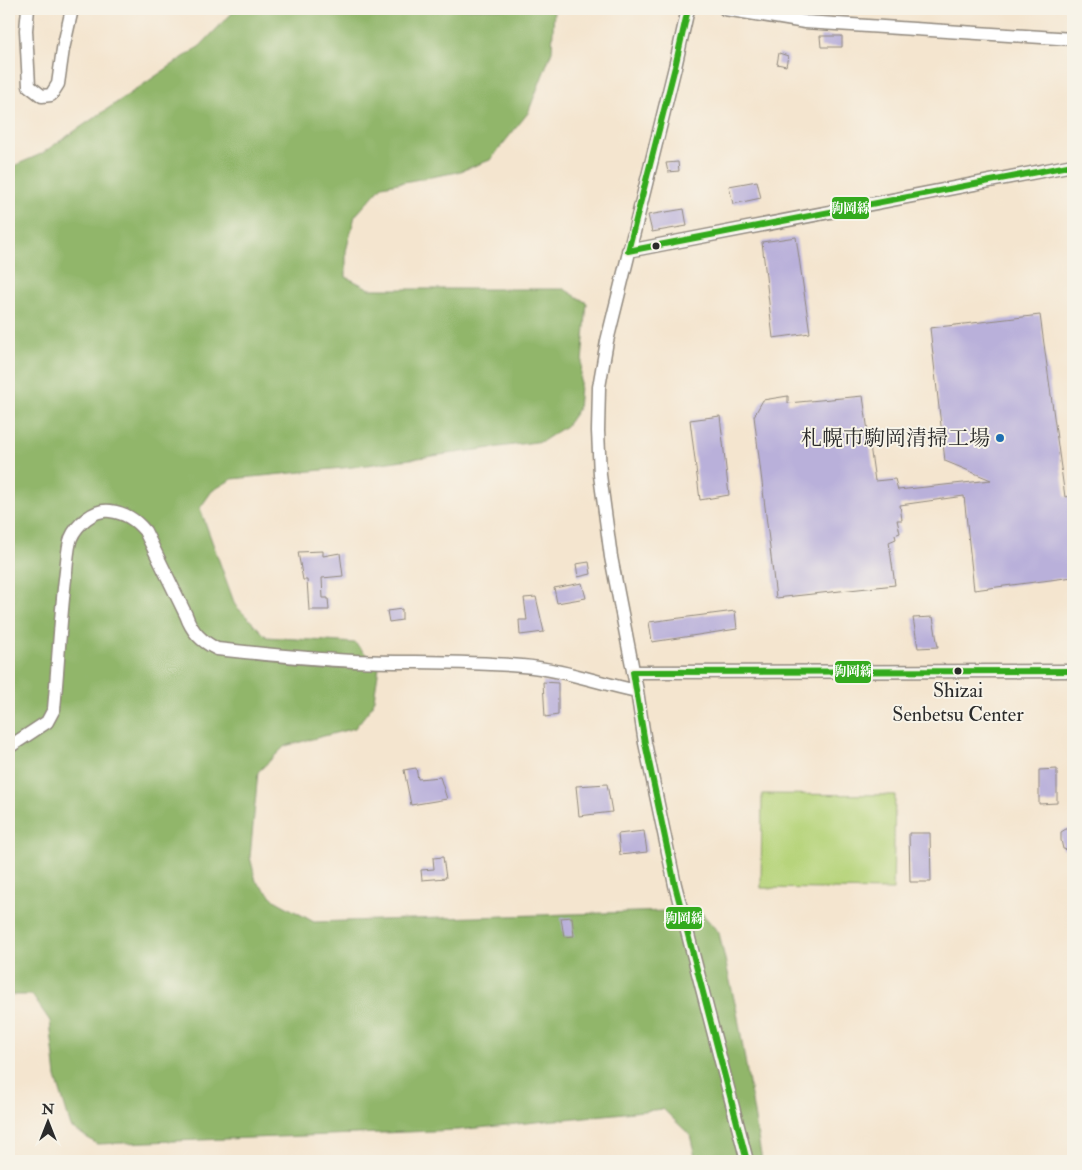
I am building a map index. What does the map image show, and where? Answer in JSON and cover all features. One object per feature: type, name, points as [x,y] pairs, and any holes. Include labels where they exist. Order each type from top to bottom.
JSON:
[{"type":"street","points":[[28,9],[26,30],[29,86],[42,96],[51,95],[58,84],[63,49],[72,9]]},
{"type":"street","points":[[688,9],[607,341],[599,387],[600,475],[611,557],[645,743],[675,886],[747,1161]]},
{"type":"street","points":[[725,9],[805,22],[1073,39]]},
{"type":"street","points":[[628,251],[1073,165]]},
{"type":"street","points":[[9,747],[30,735],[47,722],[54,709],[61,614],[71,538],[80,525],[95,512],[105,510],[125,514],[140,525],[182,606],[191,629],[217,649],[352,661],[483,663],[522,666],[549,669],[606,685],[637,691]]},
{"type":"street","points":[[633,672],[1073,672]]},
{"type":"green space","points":[[236,9],[554,9],[552,51],[528,113],[490,160],[458,172],[382,186],[355,216],[346,251],[346,277],[370,289],[564,289],[587,303],[578,409],[566,426],[543,441],[352,467],[232,479],[212,491],[200,508],[235,605],[267,637],[355,643],[379,667],[373,705],[355,728],[285,746],[258,772],[250,857],[256,881],[276,901],[314,922],[699,910],[719,933],[737,1012],[762,1161],[696,1161],[690,1135],[663,1109],[458,1130],[97,1144],[71,1127],[56,1077],[50,1021],[32,995],[9,995],[9,168],[41,154],[200,46]]},
{"type":"green space","points":[[762,794],[895,795],[893,890],[761,888]]},
{"type":"building","points":[[820,36],[842,36],[842,47],[821,47]]},
{"type":"building","points":[[779,53],[788,56],[786,66],[777,64]]},
{"type":"building","points":[[678,162],[679,171],[668,172],[666,163]]},
{"type":"building","points":[[757,181],[761,198],[733,204],[729,186]]},
{"type":"building","points":[[684,209],[687,226],[652,232],[648,215]]},
{"type":"building","points":[[796,237],[810,333],[773,338],[762,242]]},
{"type":"building","name":"札幌市駒岡清掃工場","points":[[1040,315],[1065,497],[1073,496],[1073,577],[974,590],[964,496],[900,505],[902,520],[897,520],[900,533],[895,535],[896,539],[889,542],[895,585],[776,598],[754,416],[763,400],[788,396],[788,403],[863,396],[875,481],[895,479],[898,490],[991,480],[945,461],[930,328]]},
{"type":"building","points":[[720,416],[729,495],[700,500],[690,420]]},
{"type":"building","points":[[323,551],[323,556],[340,553],[343,576],[322,578],[323,598],[328,598],[329,610],[309,610],[307,580],[303,580],[298,552]]},
{"type":"building","points":[[589,562],[591,574],[578,577],[576,564]]},
{"type":"building","points":[[582,583],[586,598],[557,603],[554,588]]},
{"type":"building","points":[[536,597],[544,632],[520,635],[519,620],[527,620],[524,598]]},
{"type":"building","points":[[402,609],[402,620],[389,622],[387,611]]},
{"type":"building","points":[[735,611],[737,629],[652,642],[649,622]]},
{"type":"building","points":[[933,617],[938,647],[918,648],[913,618]]},
{"type":"building","points":[[543,682],[558,683],[558,715],[545,717]]},
{"type":"building","points":[[416,768],[418,779],[440,777],[447,799],[411,805],[404,770]]},
{"type":"building","points":[[1057,769],[1057,803],[1039,804],[1039,770]]},
{"type":"building","points":[[607,784],[612,812],[579,816],[576,786]]},
{"type":"building","points":[[1066,829],[1073,829],[1073,851],[1063,849],[1061,832]]},
{"type":"building","points":[[644,831],[647,852],[620,855],[618,834]]},
{"type":"building","points":[[909,833],[930,833],[931,882],[910,882]]},
{"type":"building","points":[[443,857],[446,878],[422,880],[421,870],[434,869],[433,858]]},
{"type":"building","points":[[572,917],[574,936],[564,937],[561,918]]},
{"type":"transit line","name":"駒岡線","points":[[628,251],[688,9]]},
{"type":"transit line","name":"駒岡線","points":[[628,251],[1073,165]]},
{"type":"transit line","name":"駒岡線","points":[[633,672],[1073,671]]},
{"type":"transit line","name":"駒岡線","points":[[633,672],[645,743],[675,885],[747,1161]]},
{"type":"place","name":"札幌市駒岡清掃工場","points":[[1000,438]]},
{"type":"place","name":"Shizai Senbetsu Center","points":[[958,671]]}]
